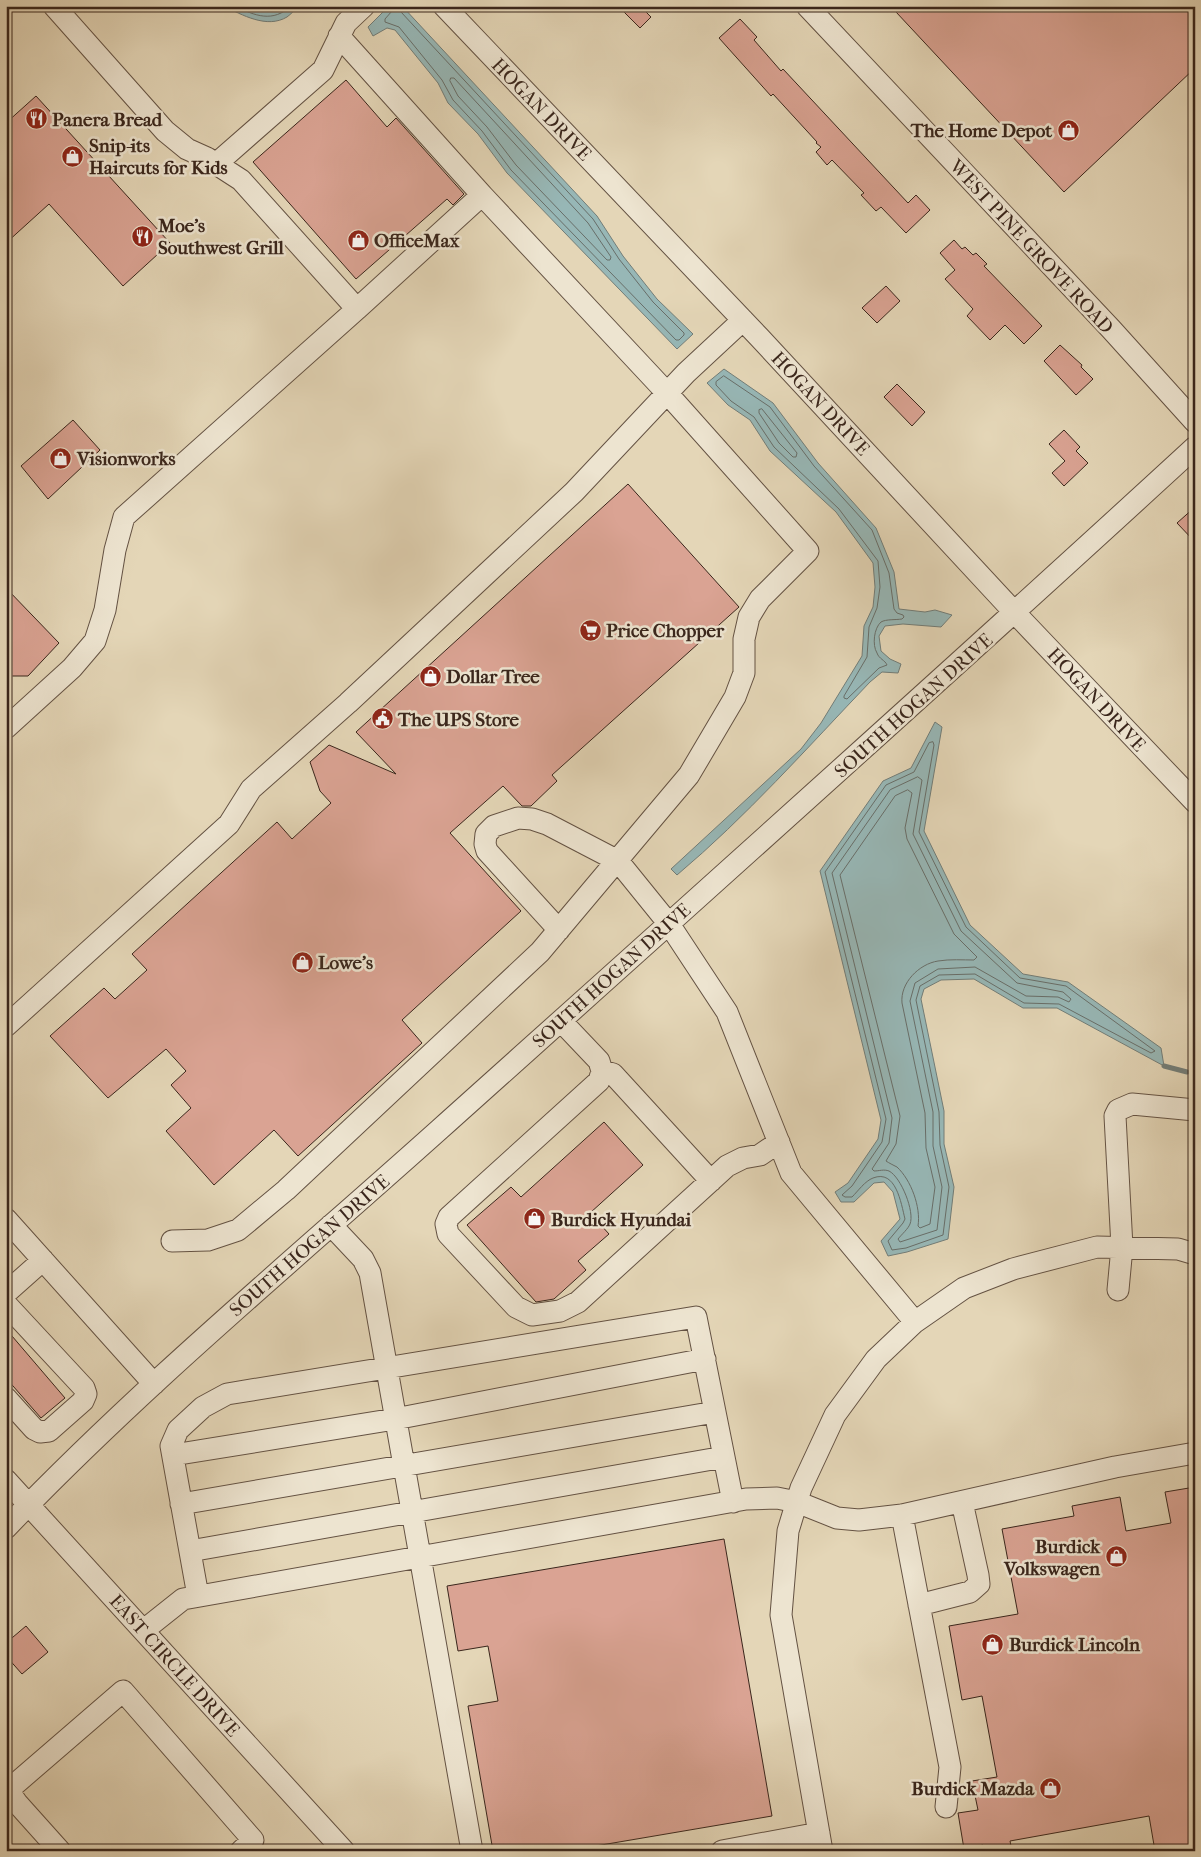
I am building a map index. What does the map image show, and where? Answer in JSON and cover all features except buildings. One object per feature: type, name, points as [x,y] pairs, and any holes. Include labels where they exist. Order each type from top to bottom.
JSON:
[{"type":"street","points":[[54,6],[165,130],[187,149],[241,180],[357,309]]},
{"type":"street","points":[[216,164],[323,70],[346,23],[364,6]]},
{"type":"street","name":"HOGAN DRIVE","points":[[444,6],[743,320],[1015,613],[1195,802]]},
{"type":"street","name":"WEST PINE GROVE ROAD","points":[[807,6],[1104,322],[1195,422]]},
{"type":"street","points":[[172,1241],[208,1240],[238,1230],[294,1183],[540,952],[689,775],[736,697],[744,673],[744,639],[750,617],[760,599],[808,551],[667,393],[482,195],[339,36]]},
{"type":"street","points":[[6,728],[72,668],[95,641],[105,610],[115,550],[124,517],[482,195]]},
{"type":"street","points":[[6,1026],[229,824],[251,789],[348,703],[574,492],[686,373],[743,320]]},
{"type":"street","name":"SOUTH HOGAN DRIVE","points":[[6,1528],[154,1384],[1015,613],[1195,448]]},
{"type":"street","points":[[559,930],[487,851],[485,844],[486,834],[494,826],[518,818],[532,819],[547,824],[618,861],[669,924],[727,1012],[791,1173],[915,1322]]},
{"type":"street","points":[[561,1021],[599,1061],[602,1071],[599,1081],[449,1217],[446,1224],[448,1234],[516,1307],[532,1315],[560,1311],[578,1302],[728,1166],[743,1158],[760,1155],[779,1142]]},
{"type":"street","points":[[602,1071],[613,1074],[711,1181]]},
{"type":"street","points":[[1118,1290],[1122,1247],[1115,1116],[1118,1110],[1132,1104],[1148,1104],[1195,1110]]},
{"type":"street","points":[[6,1219],[154,1384]]},
{"type":"street","points":[[331,1225],[362,1259],[370,1273],[472,1851]]},
{"type":"street","points":[[722,1851],[820,1842],[781,1615],[788,1531],[801,1488],[835,1414],[876,1359],[915,1322],[964,1288],[1013,1269],[1098,1247],[1178,1249],[1195,1254]]},
{"type":"street","points":[[6,1293],[43,1260]]},
{"type":"street","points":[[6,1304],[84,1388],[86,1394],[83,1401],[49,1431],[40,1432],[34,1429],[6,1398]]},
{"type":"street","points":[[198,1596],[172,1455],[171,1446],[178,1430],[203,1408],[227,1394],[386,1366],[696,1316],[733,1502]]},
{"type":"street","points":[[172,1455],[395,1419],[705,1359]]},
{"type":"street","points":[[181,1504],[715,1412]]},
{"type":"street","points":[[144,1630],[183,1599],[746,1499],[777,1498],[797,1502],[837,1518],[859,1520],[902,1515],[1116,1467],[1195,1453]]},
{"type":"street","points":[[190,1551],[724,1457]]},
{"type":"street","name":"EAST CIRCLE DRIVE","points":[[6,1480],[344,1851]]},
{"type":"street","points":[[919,1605],[970,1592],[979,1584],[962,1502]]},
{"type":"street","points":[[902,1515],[950,1767],[946,1807]]},
{"type":"street","points":[[60,1851],[7,1790],[123,1691],[253,1840],[241,1851]]},
{"type":"water","points":[[224,6],[298,6],[287,17],[271,22],[255,19]]},
{"type":"water","points":[[389,6],[403,7],[597,216],[623,256],[657,299],[693,334],[677,349],[507,173],[478,134],[448,103],[438,83],[395,30],[387,28],[373,36],[368,27]]},
{"type":"water","points":[[724,369],[773,403],[818,463],[876,528],[894,572],[899,609],[925,612],[935,610],[952,615],[941,627],[903,624],[885,626],[879,636],[881,651],[890,659],[901,664],[898,673],[882,672],[870,682],[752,806],[677,875],[671,869],[801,749],[821,723],[862,656],[864,626],[873,607],[875,587],[873,563],[836,512],[770,451],[750,420],[728,405],[707,383]]},
{"type":"water","points":[[935,722],[942,727],[924,831],[970,925],[1023,974],[1068,982],[1161,1048],[1164,1066],[1057,1008],[1023,1008],[974,979],[941,980],[924,989],[921,999],[944,1111],[944,1144],[954,1187],[948,1239],[888,1256],[881,1241],[900,1219],[893,1192],[884,1182],[874,1183],[854,1202],[841,1202],[835,1192],[848,1183],[878,1139],[881,1120],[820,871],[883,781],[911,768]]},
{"type":"waterway","points":[[1164,1066],[1187,1072]]},
{"type":"place","name":"Panera Bread","points":[[36,119]]},
{"type":"place","name":"The Home Depot","points":[[1068,130]]},
{"type":"place","name":"Snip-its Haircuts for Kids","points":[[73,156]]},
{"type":"place","name":"Moe's Southwest Grill","points":[[142,236]]},
{"type":"place","name":"OfficeMax","points":[[358,240]]},
{"type":"place","name":"Visionworks","points":[[61,458]]},
{"type":"place","name":"Price Chopper","points":[[590,630]]},
{"type":"place","name":"Dollar Tree","points":[[430,676]]},
{"type":"place","name":"The UPS Store","points":[[382,719]]},
{"type":"place","name":"Lowe's","points":[[302,962]]},
{"type":"place","name":"Burdick Hyundai","points":[[535,1219]]},
{"type":"place","name":"Burdick Volkswagen","points":[[1116,1557]]},
{"type":"place","name":"Burdick Lincoln","points":[[993,1644]]},
{"type":"place","name":"Burdick Mazda","points":[[1050,1788]]}]
